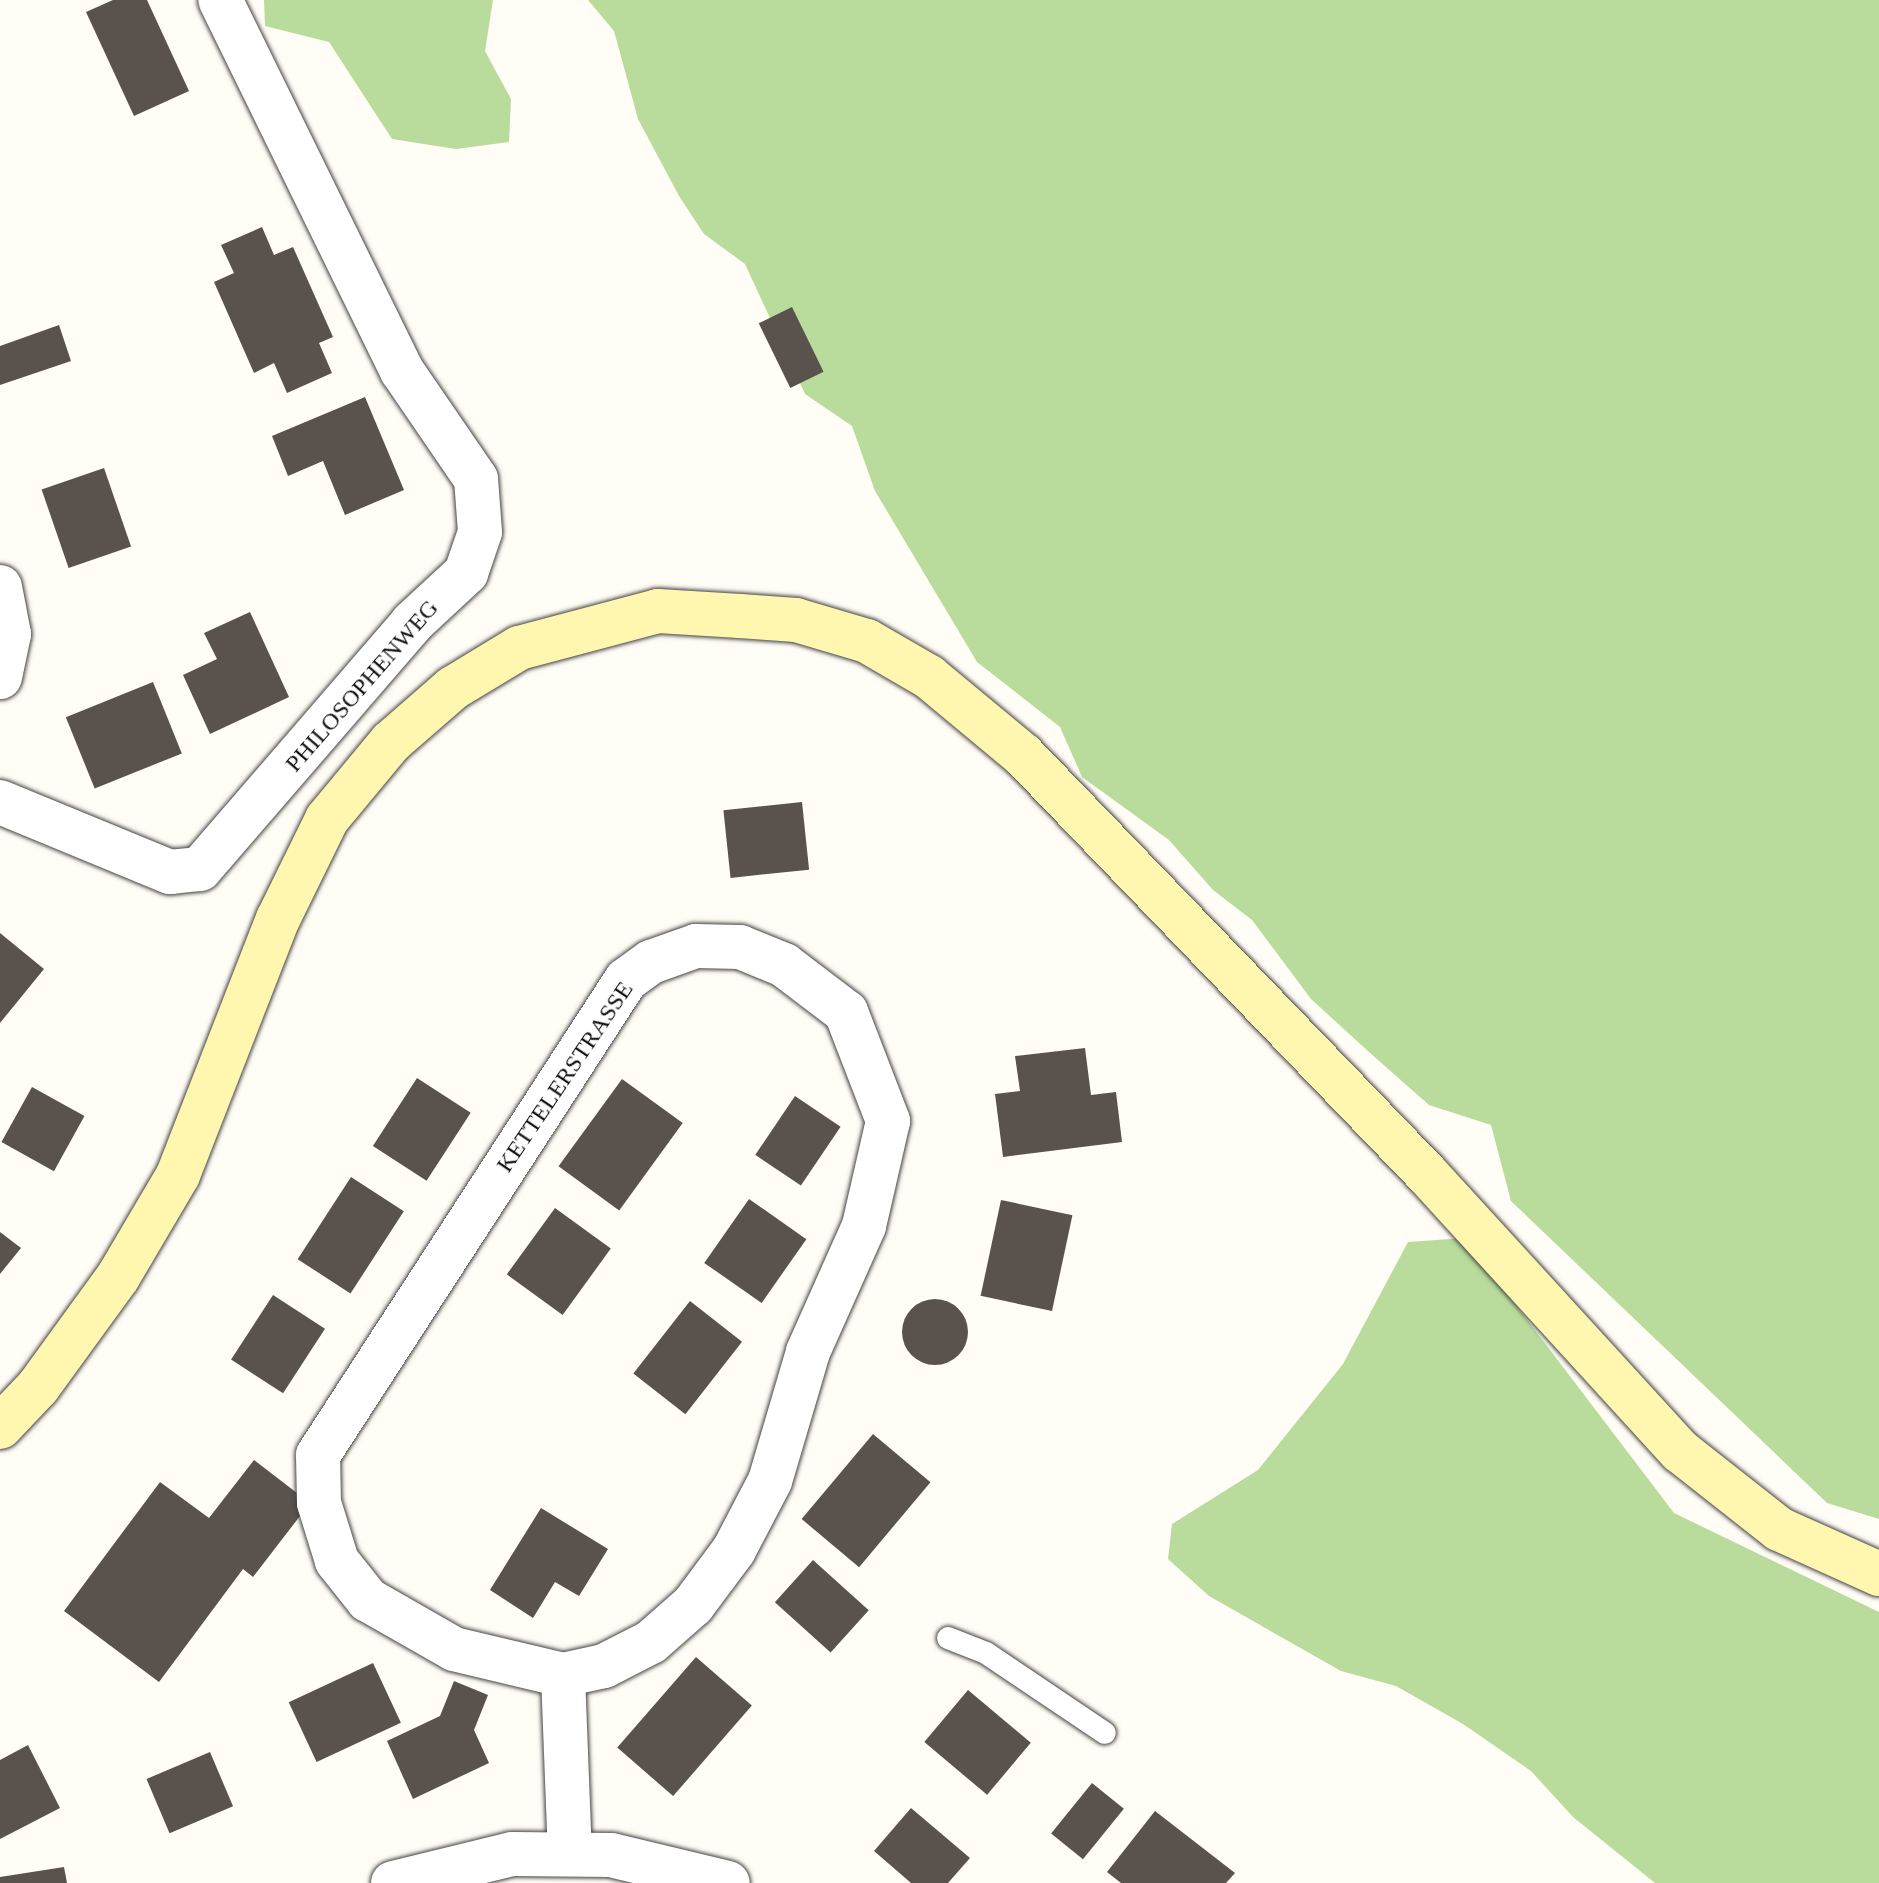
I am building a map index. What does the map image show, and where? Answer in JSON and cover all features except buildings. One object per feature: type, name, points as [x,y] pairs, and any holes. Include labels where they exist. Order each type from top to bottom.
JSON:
[{"type":"street","name":"PHILOSOPHENWEG","points":[[0,802],[170,872],[200,869],[412,623],[466,573],[480,532],[476,479],[402,371],[220,0]]},
{"type":"street","points":[[0,587],[9,634],[0,677]]},
{"type":"street","points":[[0,1427],[38,1387],[118,1277],[178,1175],[278,919],[327,819],[391,742],[453,688],[519,648],[658,611],[796,620],[867,641],[929,677],[1034,767],[1426,1173],[1680,1451],[1779,1529],[1879,1574]]},
{"type":"street","name":"KETTELERSTRASSE","points":[[696,946],[740,947],[784,965],[846,1012],[874,1075],[888,1121],[864,1226],[808,1352],[770,1481],[734,1550],[693,1605],[651,1642],[604,1666],[563,1675],[454,1649],[368,1600],[337,1561],[319,1503],[318,1455],[626,980],[651,962],[696,946]]},
{"type":"street","points":[[563,1675],[570,1854]]},
{"type":"street","points":[[393,1883],[512,1854],[611,1855],[728,1883]]},
{"type":"lane","points":[[948,1638],[986,1653],[1105,1733]]},
{"type":"green space","points":[[264,0],[493,0],[485,51],[511,99],[509,142],[456,149],[392,139],[329,42],[265,26]]},
{"type":"green space","points":[[588,0],[1879,0],[1879,1519],[1827,1503],[1511,1201],[1491,1125],[1429,1105],[1369,1052],[1311,999],[1252,920],[1213,890],[1169,840],[1082,777],[1060,727],[977,662],[875,491],[852,426],[805,394],[745,264],[704,234],[679,196],[638,119],[614,31]]},
{"type":"green space","points":[[1465,1238],[1674,1513],[1879,1612],[1879,1883],[1655,1883],[1573,1817],[1531,1771],[1463,1724],[1396,1686],[1341,1671],[1209,1596],[1168,1559],[1172,1524],[1258,1470],[1343,1364],[1408,1242]]}]
